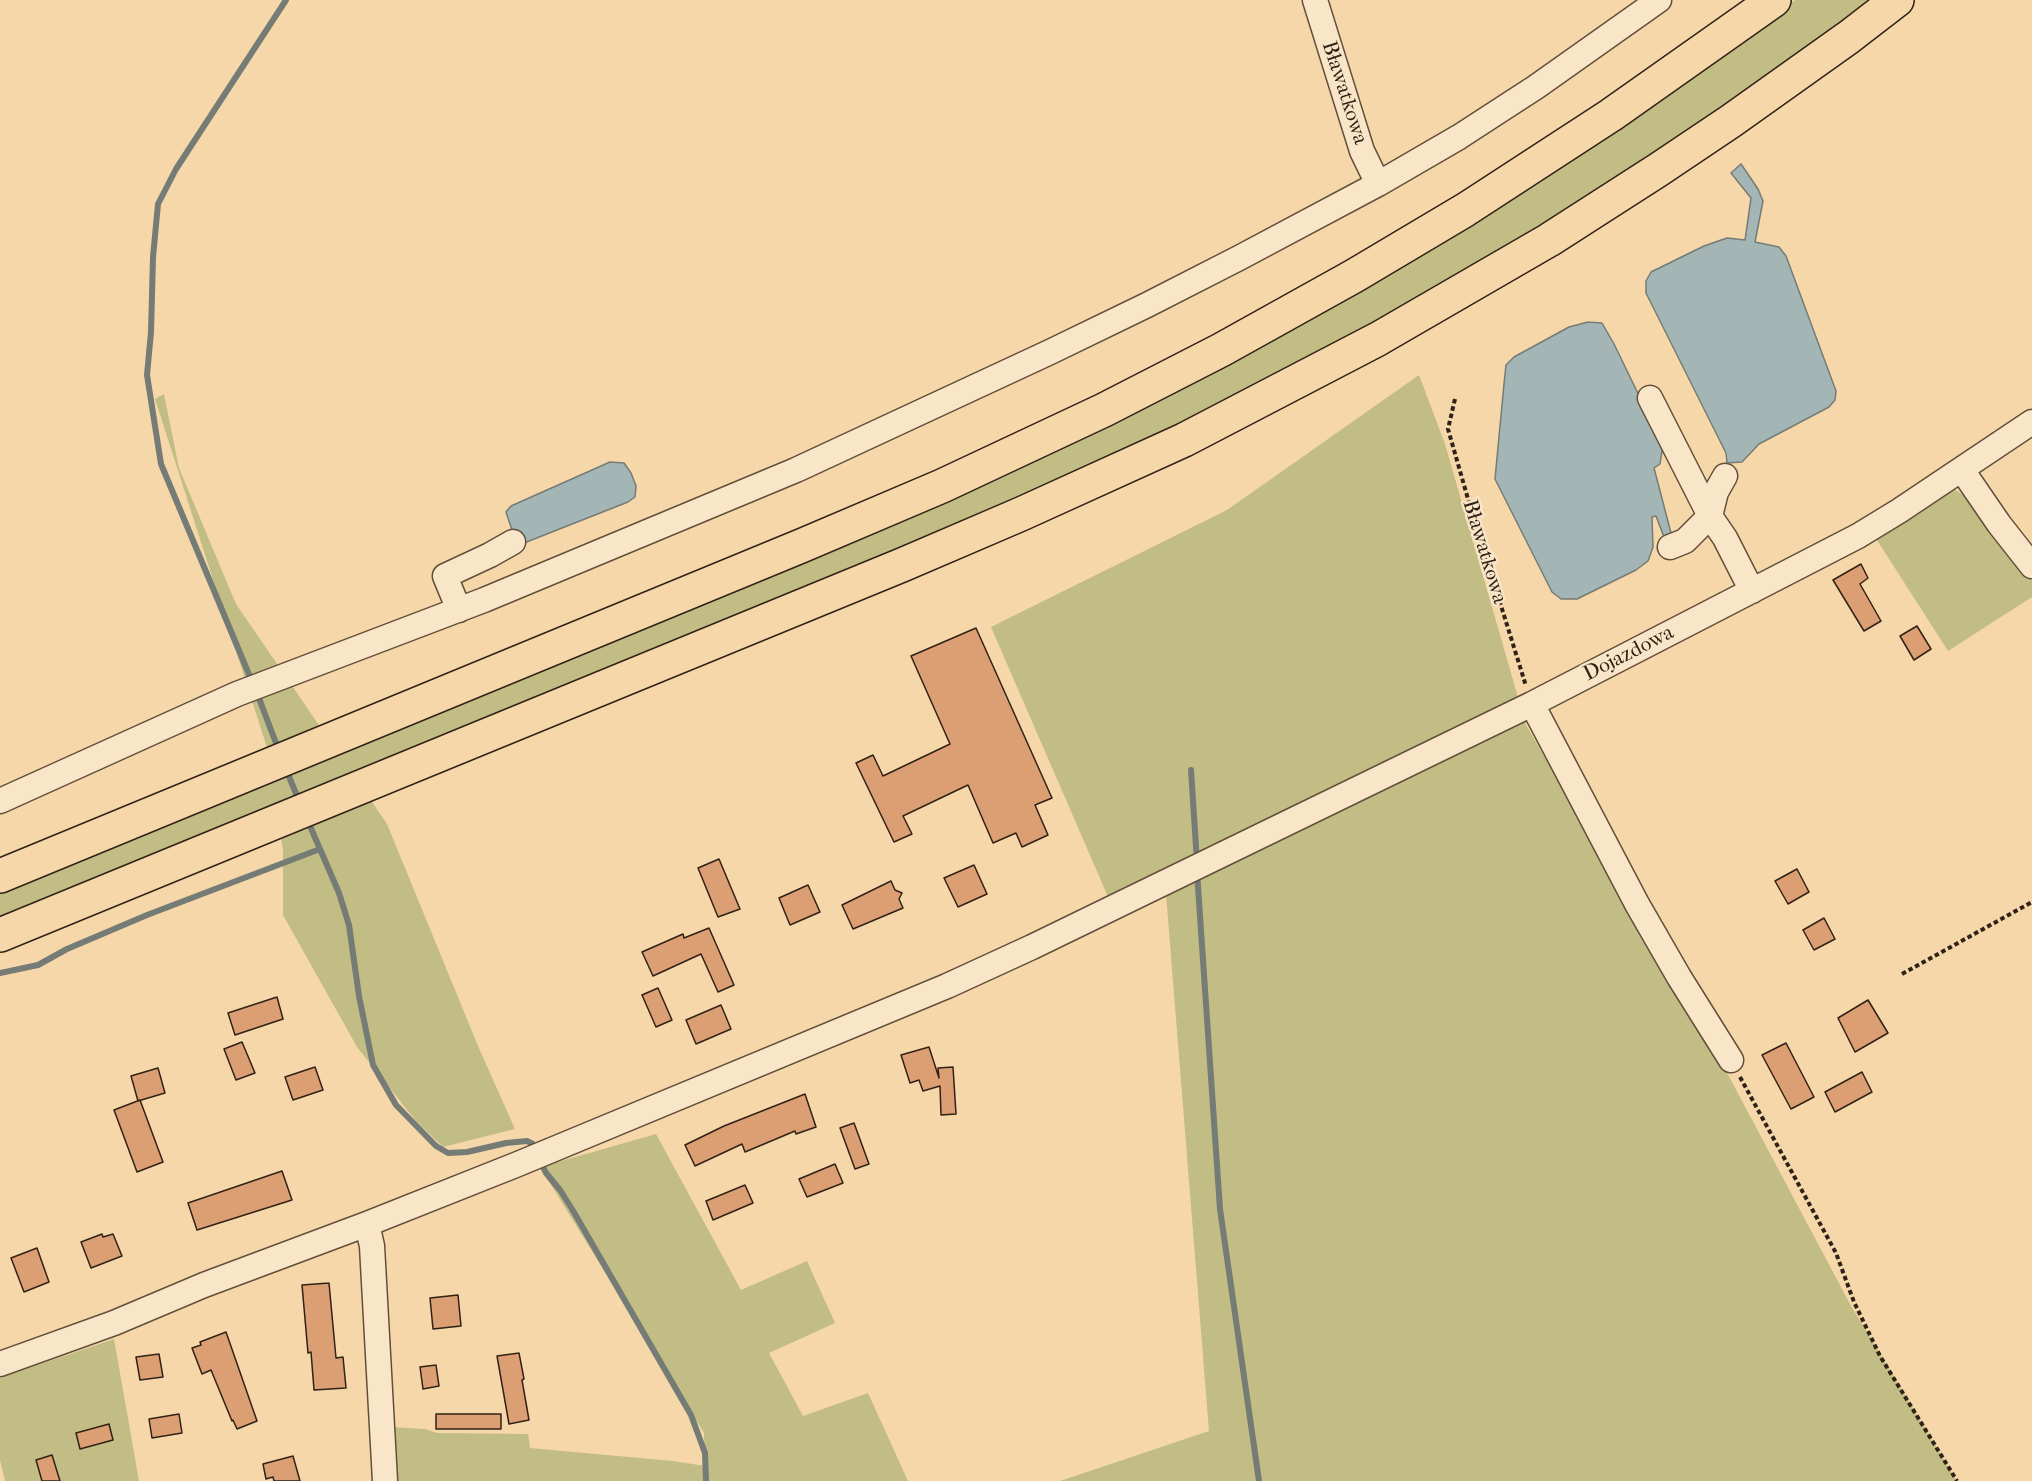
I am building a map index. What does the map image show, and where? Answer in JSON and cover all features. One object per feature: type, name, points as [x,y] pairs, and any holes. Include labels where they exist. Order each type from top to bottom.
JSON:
[{"type":"highway","points":[[0,876],[727,578],[920,495],[1053,434],[1221,350],[1363,271],[1515,179],[1656,85],[1774,0]]},
{"type":"highway","points":[[0,935],[965,538],[1155,453],[1286,388],[1492,275],[1600,208],[1731,121],[1849,37],[1896,0]]},
{"type":"street","name":"Bławatkowa","points":[[1315,0],[1362,151],[1378,184]]},
{"type":"street","points":[[0,801],[237,694],[459,610],[855,444],[1147,305],[1378,184],[1499,112],[1659,0]]},
{"type":"street","points":[[1650,398],[1710,516],[1725,538],[1752,591]]},
{"type":"street","name":"Dojazdowa","points":[[0,1364],[114,1323],[518,1164],[947,986],[1532,704],[1868,531],[2032,422]]},
{"type":"street","points":[[1962,470],[2032,566]]},
{"type":"street","points":[[1670,547],[1685,542],[1710,516],[1716,492],[1725,476]]},
{"type":"street","points":[[459,610],[445,576],[513,542]]},
{"type":"street","points":[[1532,704],[1637,904],[1678,976],[1731,1060]]},
{"type":"street","points":[[367,1224],[372,1246],[385,1481]]},
{"type":"path","name":"Bławatkowa","points":[[1455,399],[1448,429],[1532,704]]},
{"type":"path","points":[[1902,974],[2032,902]]},
{"type":"path","points":[[1731,1060],[1836,1253],[1854,1302],[1880,1356],[1957,1481]]},
{"type":"shaded area","points":[[1795,0],[1873,0],[1813,46],[1536,232],[1292,371],[1079,474],[356,778],[387,824],[478,1046],[515,1129],[443,1147],[416,1121],[357,1047],[283,915],[283,850],[277,810],[0,924],[0,886],[271,760],[155,399],[164,394],[179,468],[236,604],[336,750],[1059,444],[1780,12]]},
{"type":"shaded area","points":[[1741,164],[1758,189],[1763,201],[1755,242],[1779,247],[1786,256],[1836,391],[1835,400],[1829,407],[1759,444],[1742,462],[1727,463],[1726,453],[1646,293],[1646,281],[1651,272],[1704,246],[1727,238],[1745,240],[1751,198],[1731,173]]},
{"type":"shaded area","points":[[1588,322],[1602,323],[1663,445],[1660,464],[1654,468],[1671,533],[1664,537],[1656,516],[1652,517],[1653,547],[1648,561],[1636,570],[1577,599],[1561,599],[1552,592],[1495,479],[1504,384],[1506,365],[1514,357],[1569,327]]},
{"type":"shaded area","points":[[1419,375],[1445,444],[1526,725],[1708,1037],[1850,1304],[1957,1481],[1060,1481],[1209,1431],[1166,894],[1109,899],[991,627],[1227,510]]},
{"type":"shaded area","points":[[610,462],[624,463],[636,486],[635,497],[628,502],[524,543],[513,533],[506,512],[511,506]]},
{"type":"shaded area","points":[[1955,490],[1972,500],[2032,581],[2032,597],[1948,651],[1875,537],[1937,496]]},
{"type":"shaded area","points":[[656,1134],[741,1290],[807,1261],[835,1323],[769,1353],[803,1416],[868,1393],[908,1481],[394,1481],[391,1427],[425,1429],[437,1433],[528,1434],[530,1448],[705,1466],[704,1433],[540,1167]]},
{"type":"shaded area","points":[[114,1339],[139,1481],[5,1481],[0,1460],[0,1378]]},
{"type":"building","points":[[1861,564],[1868,578],[1860,584],[1881,621],[1864,631],[1833,580]]},
{"type":"building","points":[[1917,626],[1931,649],[1914,660],[1900,636]]},
{"type":"building","points":[[976,628],[1052,798],[1035,805],[1048,835],[1022,847],[1016,833],[993,843],[968,785],[903,816],[912,834],[894,842],[856,763],[873,755],[883,776],[950,744],[911,656]]},
{"type":"building","points":[[719,859],[740,909],[718,917],[698,868]]},
{"type":"building","points":[[974,865],[987,894],[958,907],[944,878]]},
{"type":"building","points":[[1797,869],[1809,892],[1788,904],[1775,881]]},
{"type":"building","points":[[891,881],[895,890],[902,893],[899,899],[903,908],[853,929],[842,905]]},
{"type":"building","points":[[808,885],[820,912],[790,925],[779,898]]},
{"type":"building","points":[[1824,918],[1835,939],[1814,950],[1803,930]]},
{"type":"building","points":[[709,928],[734,985],[718,992],[701,954],[653,976],[642,952],[683,934],[684,938]]},
{"type":"building","points":[[658,988],[672,1020],[656,1027],[642,995]]},
{"type":"building","points":[[277,997],[283,1019],[235,1035],[228,1013]]},
{"type":"building","points":[[1868,1000],[1888,1033],[1855,1052],[1838,1018]]},
{"type":"building","points":[[721,1005],[731,1029],[696,1044],[686,1020]]},
{"type":"building","points":[[242,1042],[255,1073],[236,1080],[224,1049]]},
{"type":"building","points":[[1786,1043],[1814,1097],[1791,1109],[1762,1055]]},
{"type":"building","points":[[929,1047],[939,1078],[938,1068],[953,1067],[956,1114],[941,1115],[940,1086],[923,1091],[919,1080],[910,1083],[901,1055]]},
{"type":"building","points":[[315,1067],[323,1090],[293,1100],[285,1077]]},
{"type":"building","points":[[158,1068],[165,1093],[138,1101],[131,1076]]},
{"type":"building","points":[[1862,1072],[1872,1092],[1835,1112],[1825,1092]]},
{"type":"building","points":[[805,1094],[816,1127],[796,1134],[795,1131],[745,1152],[742,1144],[695,1166],[685,1145],[724,1126]]},
{"type":"building","points":[[140,1100],[163,1162],[137,1172],[114,1110]]},
{"type":"building","points":[[854,1123],[869,1164],[855,1169],[840,1128]]},
{"type":"building","points":[[835,1164],[843,1183],[807,1197],[799,1179]]},
{"type":"building","points":[[282,1171],[292,1200],[197,1230],[188,1203]]},
{"type":"building","points":[[745,1185],[753,1203],[713,1220],[706,1201]]},
{"type":"building","points":[[102,1234],[103,1237],[113,1234],[122,1256],[91,1268],[81,1242]]},
{"type":"building","points":[[37,1248],[49,1282],[24,1292],[11,1258]]},
{"type":"building","points":[[329,1283],[336,1358],[343,1357],[346,1388],[314,1390],[302,1285]]},
{"type":"building","points":[[458,1295],[461,1326],[433,1329],[430,1298]]},
{"type":"building","points":[[226,1332],[257,1421],[237,1429],[211,1370],[202,1374],[192,1348],[201,1345],[200,1342]]},
{"type":"building","points":[[519,1353],[529,1420],[509,1424],[497,1356]]},
{"type":"building","points":[[159,1354],[163,1377],[140,1380],[136,1357]]},
{"type":"building","points":[[436,1365],[439,1386],[423,1389],[420,1367]]},
{"type":"building","points":[[179,1414],[182,1433],[152,1438],[149,1419]]},
{"type":"building","points":[[436,1414],[501,1414],[501,1429],[436,1429]]},
{"type":"building","points":[[109,1424],[113,1440],[80,1449],[76,1433]]},
{"type":"building","points":[[52,1455],[60,1481],[42,1481],[36,1460]]},
{"type":"building","points":[[293,1456],[300,1481],[274,1481],[273,1477],[266,1479],[263,1464]]},
{"type":"waterway","points":[[253,684],[161,464],[147,375],[158,204],[176,169],[286,0]]},
{"type":"waterway","points":[[257,693],[279,751]]},
{"type":"waterway","points":[[286,769],[299,801]]},
{"type":"waterway","points":[[1191,770],[1197,862]]},
{"type":"waterway","points":[[307,819],[339,893],[349,925],[359,996],[373,1065],[396,1105],[436,1146],[448,1153],[467,1152],[506,1143],[527,1141],[533,1144],[536,1152]]},
{"type":"waterway","points":[[0,973],[38,965],[67,949],[147,915],[320,849]]},
{"type":"waterway","points":[[1197,872],[1220,1209],[1259,1481]]},
{"type":"waterway","points":[[540,1161],[572,1209],[691,1415],[705,1453],[706,1481]]}]
